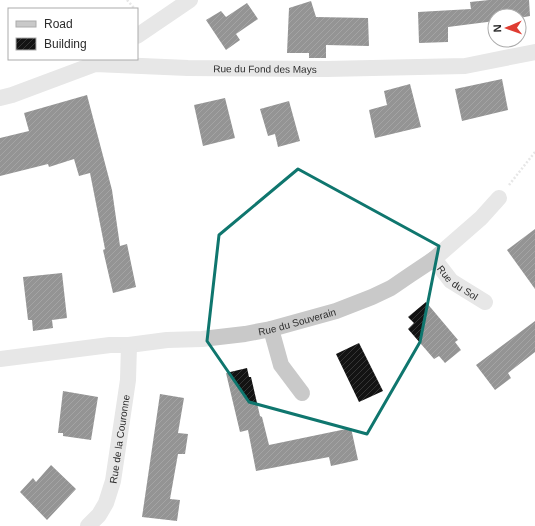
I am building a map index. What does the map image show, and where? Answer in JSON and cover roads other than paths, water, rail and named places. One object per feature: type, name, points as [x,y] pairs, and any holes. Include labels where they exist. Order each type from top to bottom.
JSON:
[{"type":"street","points":[[138,35],[190,0]]},
{"type":"street","name":"Rue du Fond des Mays","points":[[0,98],[12,96],[98,62],[188,68],[326,69],[465,66],[535,52]]},
{"type":"street","name":"Rue du Souverain","points":[[0,359],[110,345],[129,345],[167,340],[226,336],[271,329],[353,306],[391,288],[434,259],[481,218],[499,198]]},
{"type":"street","name":"Rue du Sol","points":[[434,259],[451,281],[485,302]]},
{"type":"street","points":[[271,329],[281,365],[302,393]]},
{"type":"street","name":"Rue de la Couronne","points":[[88,526],[99,514],[106,503],[114,480],[128,380],[129,345]]}]
